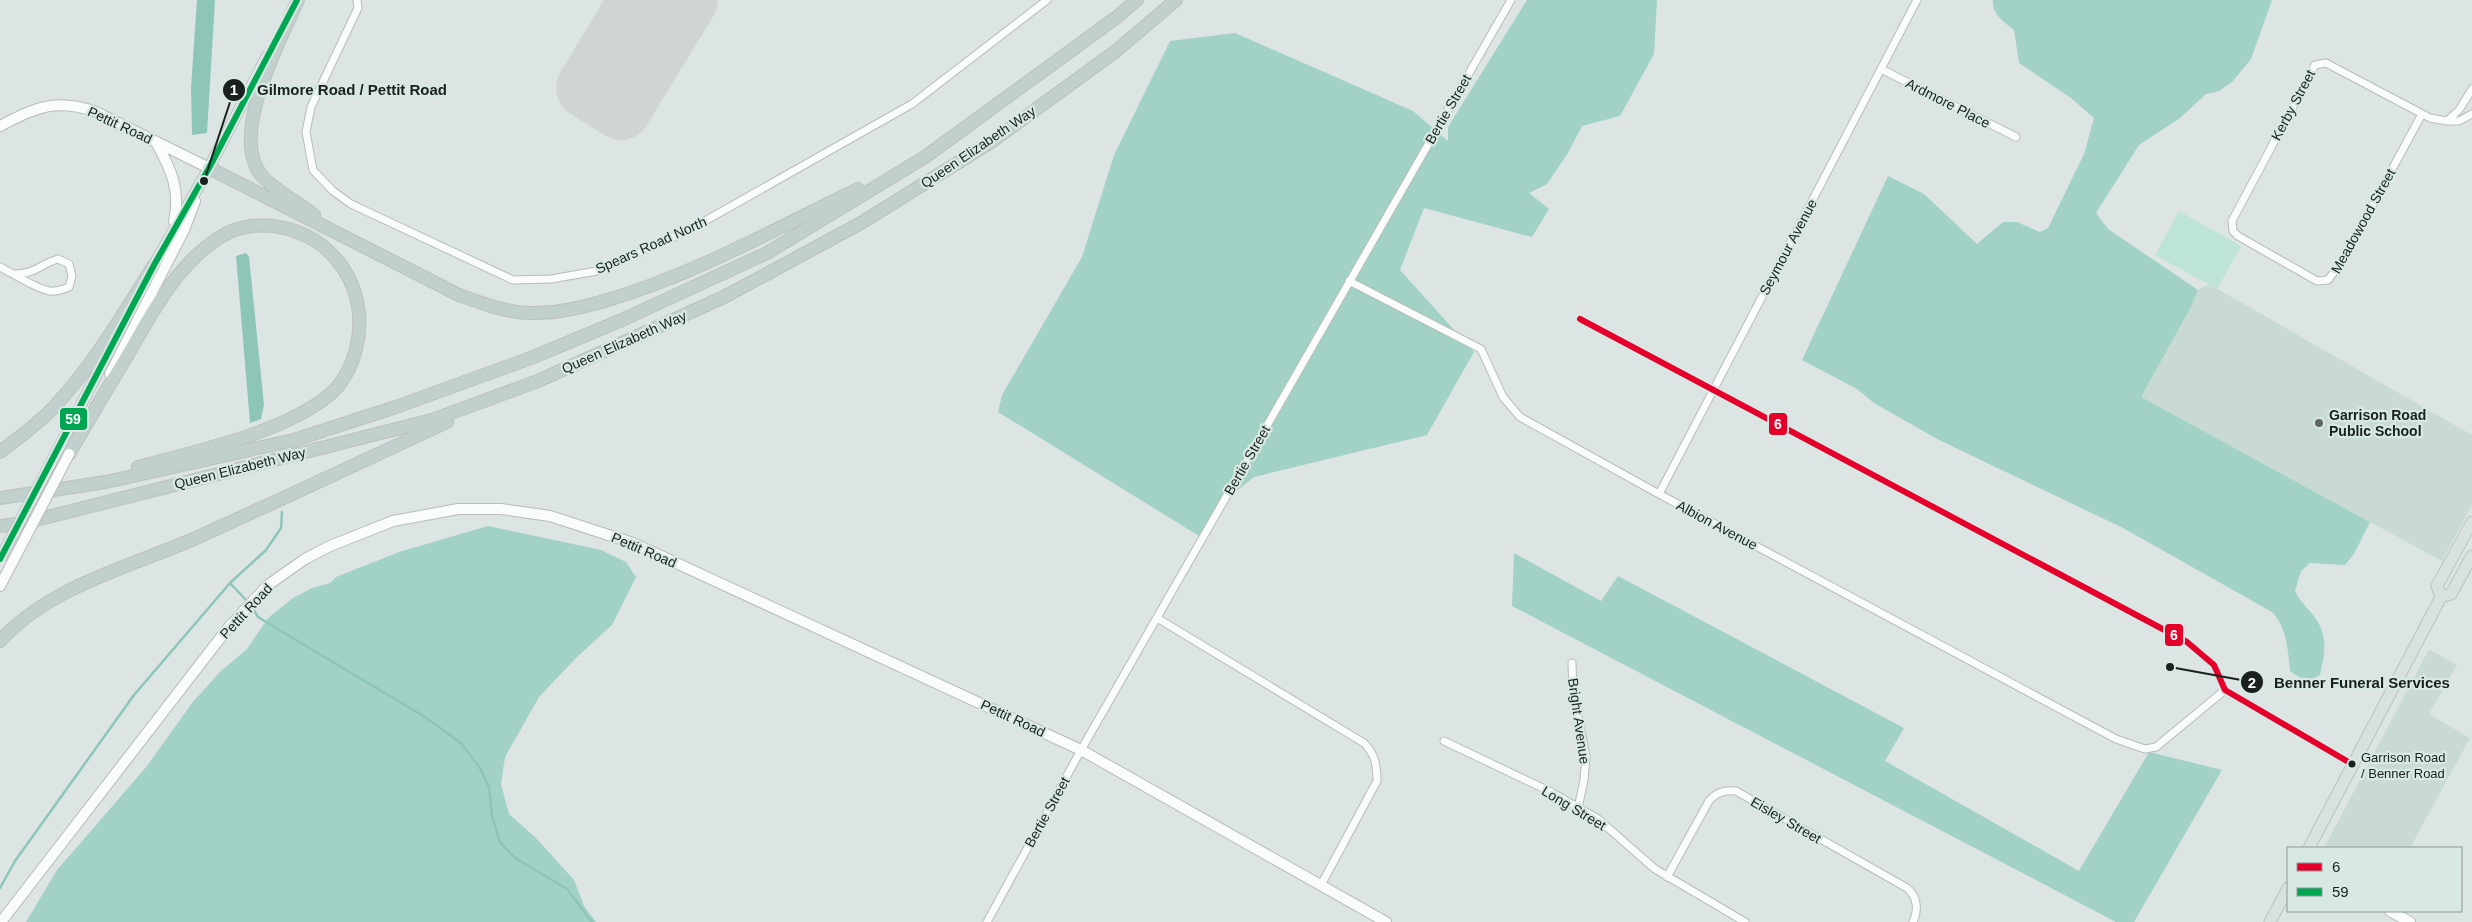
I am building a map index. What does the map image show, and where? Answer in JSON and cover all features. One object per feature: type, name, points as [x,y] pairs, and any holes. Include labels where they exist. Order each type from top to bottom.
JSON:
[{"type":"highway","points":[[298,0],[266,73],[251,119],[252,156],[262,176],[344,238]]},
{"type":"highway","name":"Queen Elizabeth Way","points":[[0,498],[106,482],[294,440],[396,407],[531,358],[622,320],[767,253],[925,157],[1117,17],[1137,0]]},
{"type":"highway","name":"Queen Elizabeth Way","points":[[0,528],[432,420],[538,381],[724,297],[861,223],[991,142],[1116,51],[1176,0]]},
{"type":"highway","points":[[209,168],[459,295],[486,305],[528,313],[575,310],[640,290],[686,272],[925,157]]},
{"type":"highway","points":[[41,492],[209,448],[287,420],[329,395],[351,367],[360,333],[358,300],[353,283],[341,264],[326,248],[307,235],[286,227],[264,225],[242,228],[222,235],[192,259],[169,287],[69,454]]},
{"type":"highway","points":[[0,452],[28,431],[53,408],[111,332],[154,265]]},
{"type":"highway","points":[[0,641],[11,629],[37,610],[78,586],[194,538],[538,381]]},
{"type":"main road","points":[[2310,847],[2441,597],[2438,586],[2472,522]]},
{"type":"main road","points":[[2441,597],[2451,594],[2472,556]]},
{"type":"main road","points":[[2270,922],[2287,890]]},
{"type":"street","points":[[0,559],[171,232],[209,168],[298,0]]},
{"type":"street","name":"Spears Road North","points":[[357,0],[358,8],[311,106],[306,132],[313,170],[333,191],[351,204],[512,280],[551,278],[596,271],[690,230],[912,104],[1047,0]]},
{"type":"street","name":"Bertie Street","points":[[987,922],[1156,618],[1511,0]]},
{"type":"street","name":"Seymour Avenue","points":[[1659,494],[1917,0]]},
{"type":"street","name":"Kerby Street","points":[[2232,226],[2232,221],[2315,65],[2326,63],[2422,114]]},
{"type":"street","name":"Ardmore Place","points":[[1881,69],[2016,137]]},
{"type":"street","points":[[2447,121],[2459,110],[2472,89]]},
{"type":"street","name":"Pettit Road","points":[[0,126],[32,110],[53,104],[75,105],[94,111],[209,168]]},
{"type":"street","points":[[2422,114],[2437,120],[2447,121],[2459,121],[2472,114]]},
{"type":"street","name":"Meadowood Street","points":[[2232,226],[2238,236],[2316,281],[2328,280],[2343,260],[2422,114]]},
{"type":"street","points":[[156,142],[175,182],[176,212],[171,232]]},
{"type":"street","points":[[0,586],[184,230],[209,168]]},
{"type":"street","points":[[0,268],[49,291],[60,291],[69,287],[72,276],[68,264],[58,259],[46,263],[30,274],[14,274]]},
{"type":"street","name":"Albion Avenue","points":[[1349,281],[1481,349],[1502,397],[1520,417],[1659,494],[2116,739],[2145,749],[2156,747],[2226,690]]},
{"type":"street","points":[[1580,319],[2187,642],[2214,665],[2226,690],[2352,764]]},
{"type":"street","name":"Pettit Road","points":[[1,922],[228,628],[268,585],[305,558],[339,542],[393,521],[458,509],[500,509],[550,516],[633,543],[1081,750],[1386,922]]},
{"type":"street","points":[[1156,618],[1364,743],[1372,751],[1377,765],[1377,781],[1321,885]]},
{"type":"street","name":"Bright Avenue","points":[[1572,663],[1572,692],[1586,756],[1584,780],[1578,808]]},
{"type":"street","name":"Long Street","points":[[1444,741],[1598,819],[1643,860],[1667,877],[1745,922]]},
{"type":"street","name":"Eisley Street","points":[[1667,877],[1708,801],[1717,793],[1728,790],[1736,791],[1907,888],[1915,898],[1917,908],[1912,922]]},
{"type":"street","points":[[2392,912],[2410,922]]},
{"type":"shaded area","points":[[197,0],[215,0],[207,133],[192,135],[191,87]]},
{"type":"shaded area","points":[[1527,0],[1657,0],[1654,54],[1620,116],[1582,126],[1568,153],[1547,184],[1529,193],[1549,209],[1532,237],[1424,208],[1400,270],[1474,352],[1427,435],[1254,477],[1229,497],[1204,539],[998,412],[1002,395],[1082,257],[1114,155],[1170,41],[1235,33],[1413,111],[1448,141],[1448,127]]},
{"type":"shaded area","points":[[1993,0],[2272,0],[2251,59],[2233,81],[2219,91],[2206,94],[2180,118],[2139,145],[2096,213],[2108,229],[2198,290],[2191,307],[2141,397],[2370,522],[2354,554],[2345,565],[2310,563],[2301,571],[2295,591],[2316,620],[2324,637],[2323,662],[2320,675],[2316,677],[2304,679],[2290,671],[2284,632],[2272,612],[2123,528],[1937,439],[1874,403],[1857,389],[1802,360],[1888,176],[1924,194],[1977,244],[2003,222],[2017,222],[2040,232],[2048,228],[2084,154],[2094,118],[2071,98],[2019,63],[2014,30],[1996,14]]},
{"type":"shaded area","points":[[2179,211],[2241,246],[2217,289],[2155,255]]},
{"type":"shaded area","points":[[246,253],[249,257],[264,405],[261,419],[250,423],[236,256]]},
{"type":"shaded area","name":"Garrison Road Public School","points":[[2209,284],[2472,435],[2472,505],[2442,561],[2140,397],[2191,307],[2198,290]]},
{"type":"shaded area","points":[[488,526],[601,550],[626,562],[636,577],[612,625],[577,657],[539,697],[505,757],[501,784],[509,814],[537,839],[574,880],[584,906],[596,922],[26,922],[57,870],[147,766],[192,703],[220,672],[247,649],[268,618],[293,598],[312,588],[330,583],[336,577],[399,552]]},
{"type":"shaded area","points":[[1514,553],[1601,601],[1618,576],[1904,728],[1885,761],[2079,871],[2149,752],[2222,770],[2134,922],[2116,922],[1512,606]]},
{"type":"shaded area","points":[[2429,649],[2457,665],[2429,714],[2470,738],[2411,847],[2325,847]]},
{"type":"waterway","points":[[0,888],[15,861],[134,695],[230,583],[266,550],[281,528],[282,512]]},
{"type":"waterway","points":[[230,583],[245,599]]},
{"type":"waterway","points":[[254,610],[258,617],[425,717],[461,743],[480,768],[489,787],[492,816],[500,842],[515,858],[567,889],[592,922]]},
{"type":"runway","points":[[639,0],[586,88],[621,110],[688,0]]},
{"type":"transit line","name":"59","points":[[0,559],[154,265],[209,168],[297,0]]},
{"type":"transit line","name":"6","points":[[1580,319],[2187,642],[2214,665],[2225,690],[2352,764]]},
{"type":"place","name":"Gilmore Road / Pettit Road","points":[[204,181]]},
{"type":"place","name":"Garrison Road Public School","points":[[2319,423]]},
{"type":"place","name":"Benner Funeral Services","points":[[2170,667]]},
{"type":"place","name":"Garrison Road / Benner Road","points":[[2352,764]]}]
